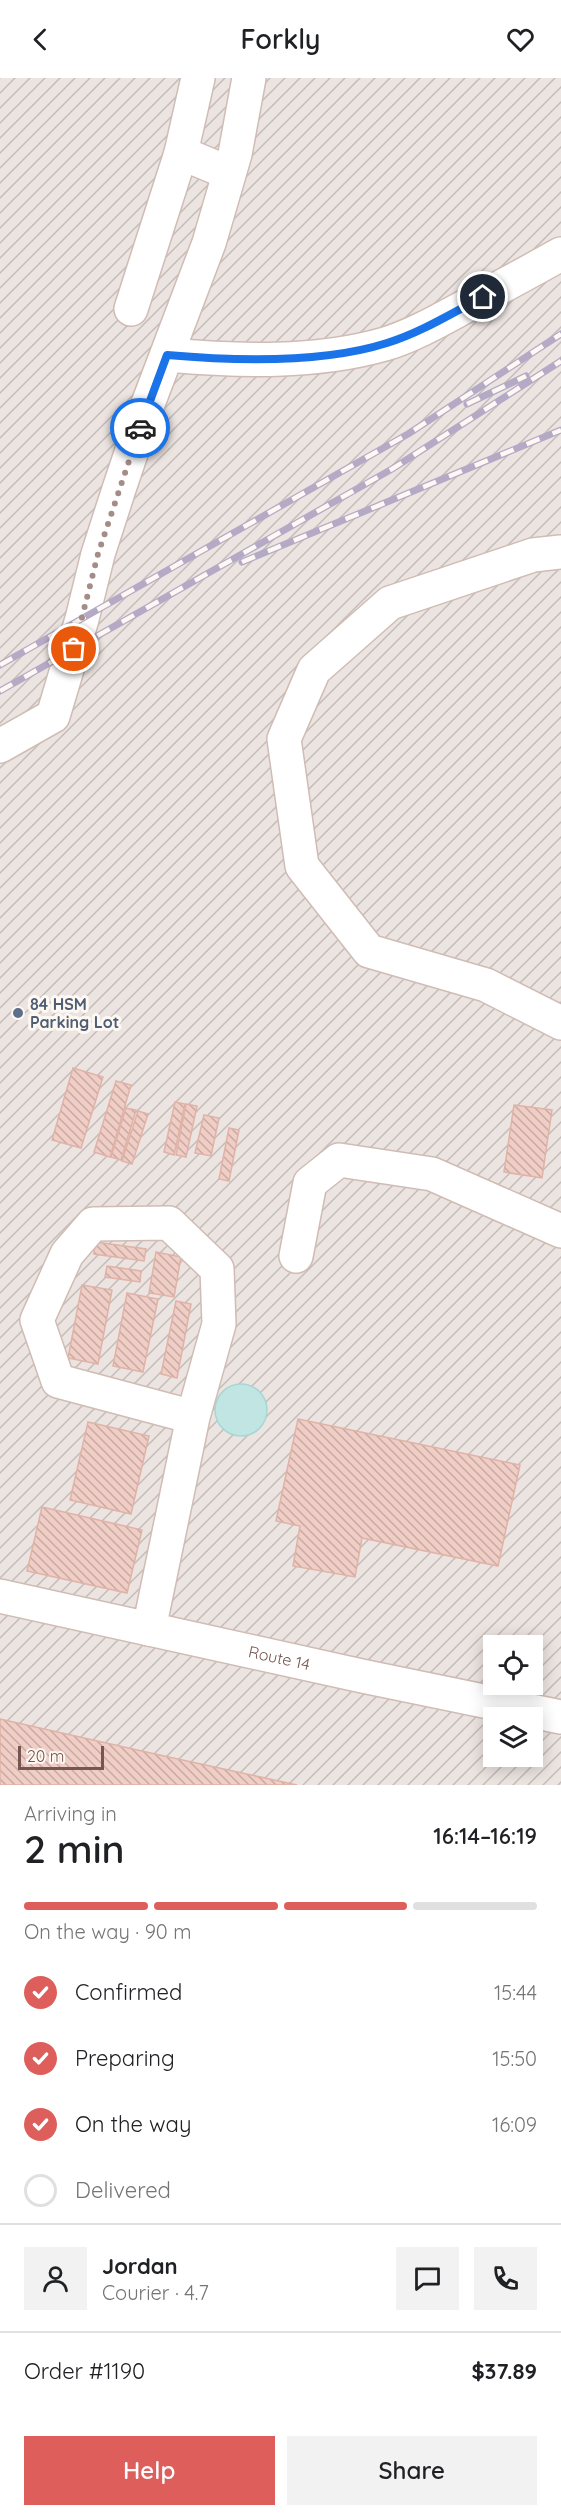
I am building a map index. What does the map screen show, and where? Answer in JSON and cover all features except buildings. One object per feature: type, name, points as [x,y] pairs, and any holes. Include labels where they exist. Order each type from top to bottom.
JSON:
[{"type":"street","points":[[131,309],[181,153],[198,78]]},
{"type":"street","points":[[0,746],[53,716],[82,619],[98,554],[146,409],[209,243],[229,173],[249,78]]},
{"type":"street","points":[[181,153],[229,173]]},
{"type":"street","points":[[167,355],[234,361],[351,352],[388,343],[439,320],[561,254]]},
{"type":"street","points":[[561,552],[532,555],[390,603],[314,670],[284,739],[302,866],[369,951],[486,985],[561,1023]]},
{"type":"street","points":[[296,1256],[310,1183],[339,1160],[432,1174],[561,1231]]},
{"type":"street","points":[[149,1629],[193,1417],[219,1324],[217,1269],[169,1223],[93,1224],[67,1254],[37,1320],[58,1381],[193,1417]]},
{"type":"street","name":"Route 14","points":[[0,1596],[561,1717]]},
{"type":"shaded area","points":[[0,78],[561,78],[561,1785],[0,1785]]},
{"type":"water","points":[[241,1384],[251,1386],[259,1392],[265,1400],[267,1410],[265,1420],[259,1428],[251,1434],[241,1436],[231,1434],[223,1428],[217,1420],[215,1410],[217,1400],[223,1392],[231,1386]]},
{"type":"railway","points":[[0,665],[408,434],[561,334]]},
{"type":"railway","points":[[0,691],[392,469],[561,361]]},
{"type":"railway","points":[[467,404],[526,376]]},
{"type":"railway","points":[[242,562],[561,430]]},
{"type":"way so far","points":[[74,649],[98,554],[140,428]]},
{"type":"place","name":"84 HSM Parking Lot","points":[[18,1013]]},
{"type":"route","points":[[140,428],[167,355],[234,361],[351,352],[388,343],[483,297]]}]
